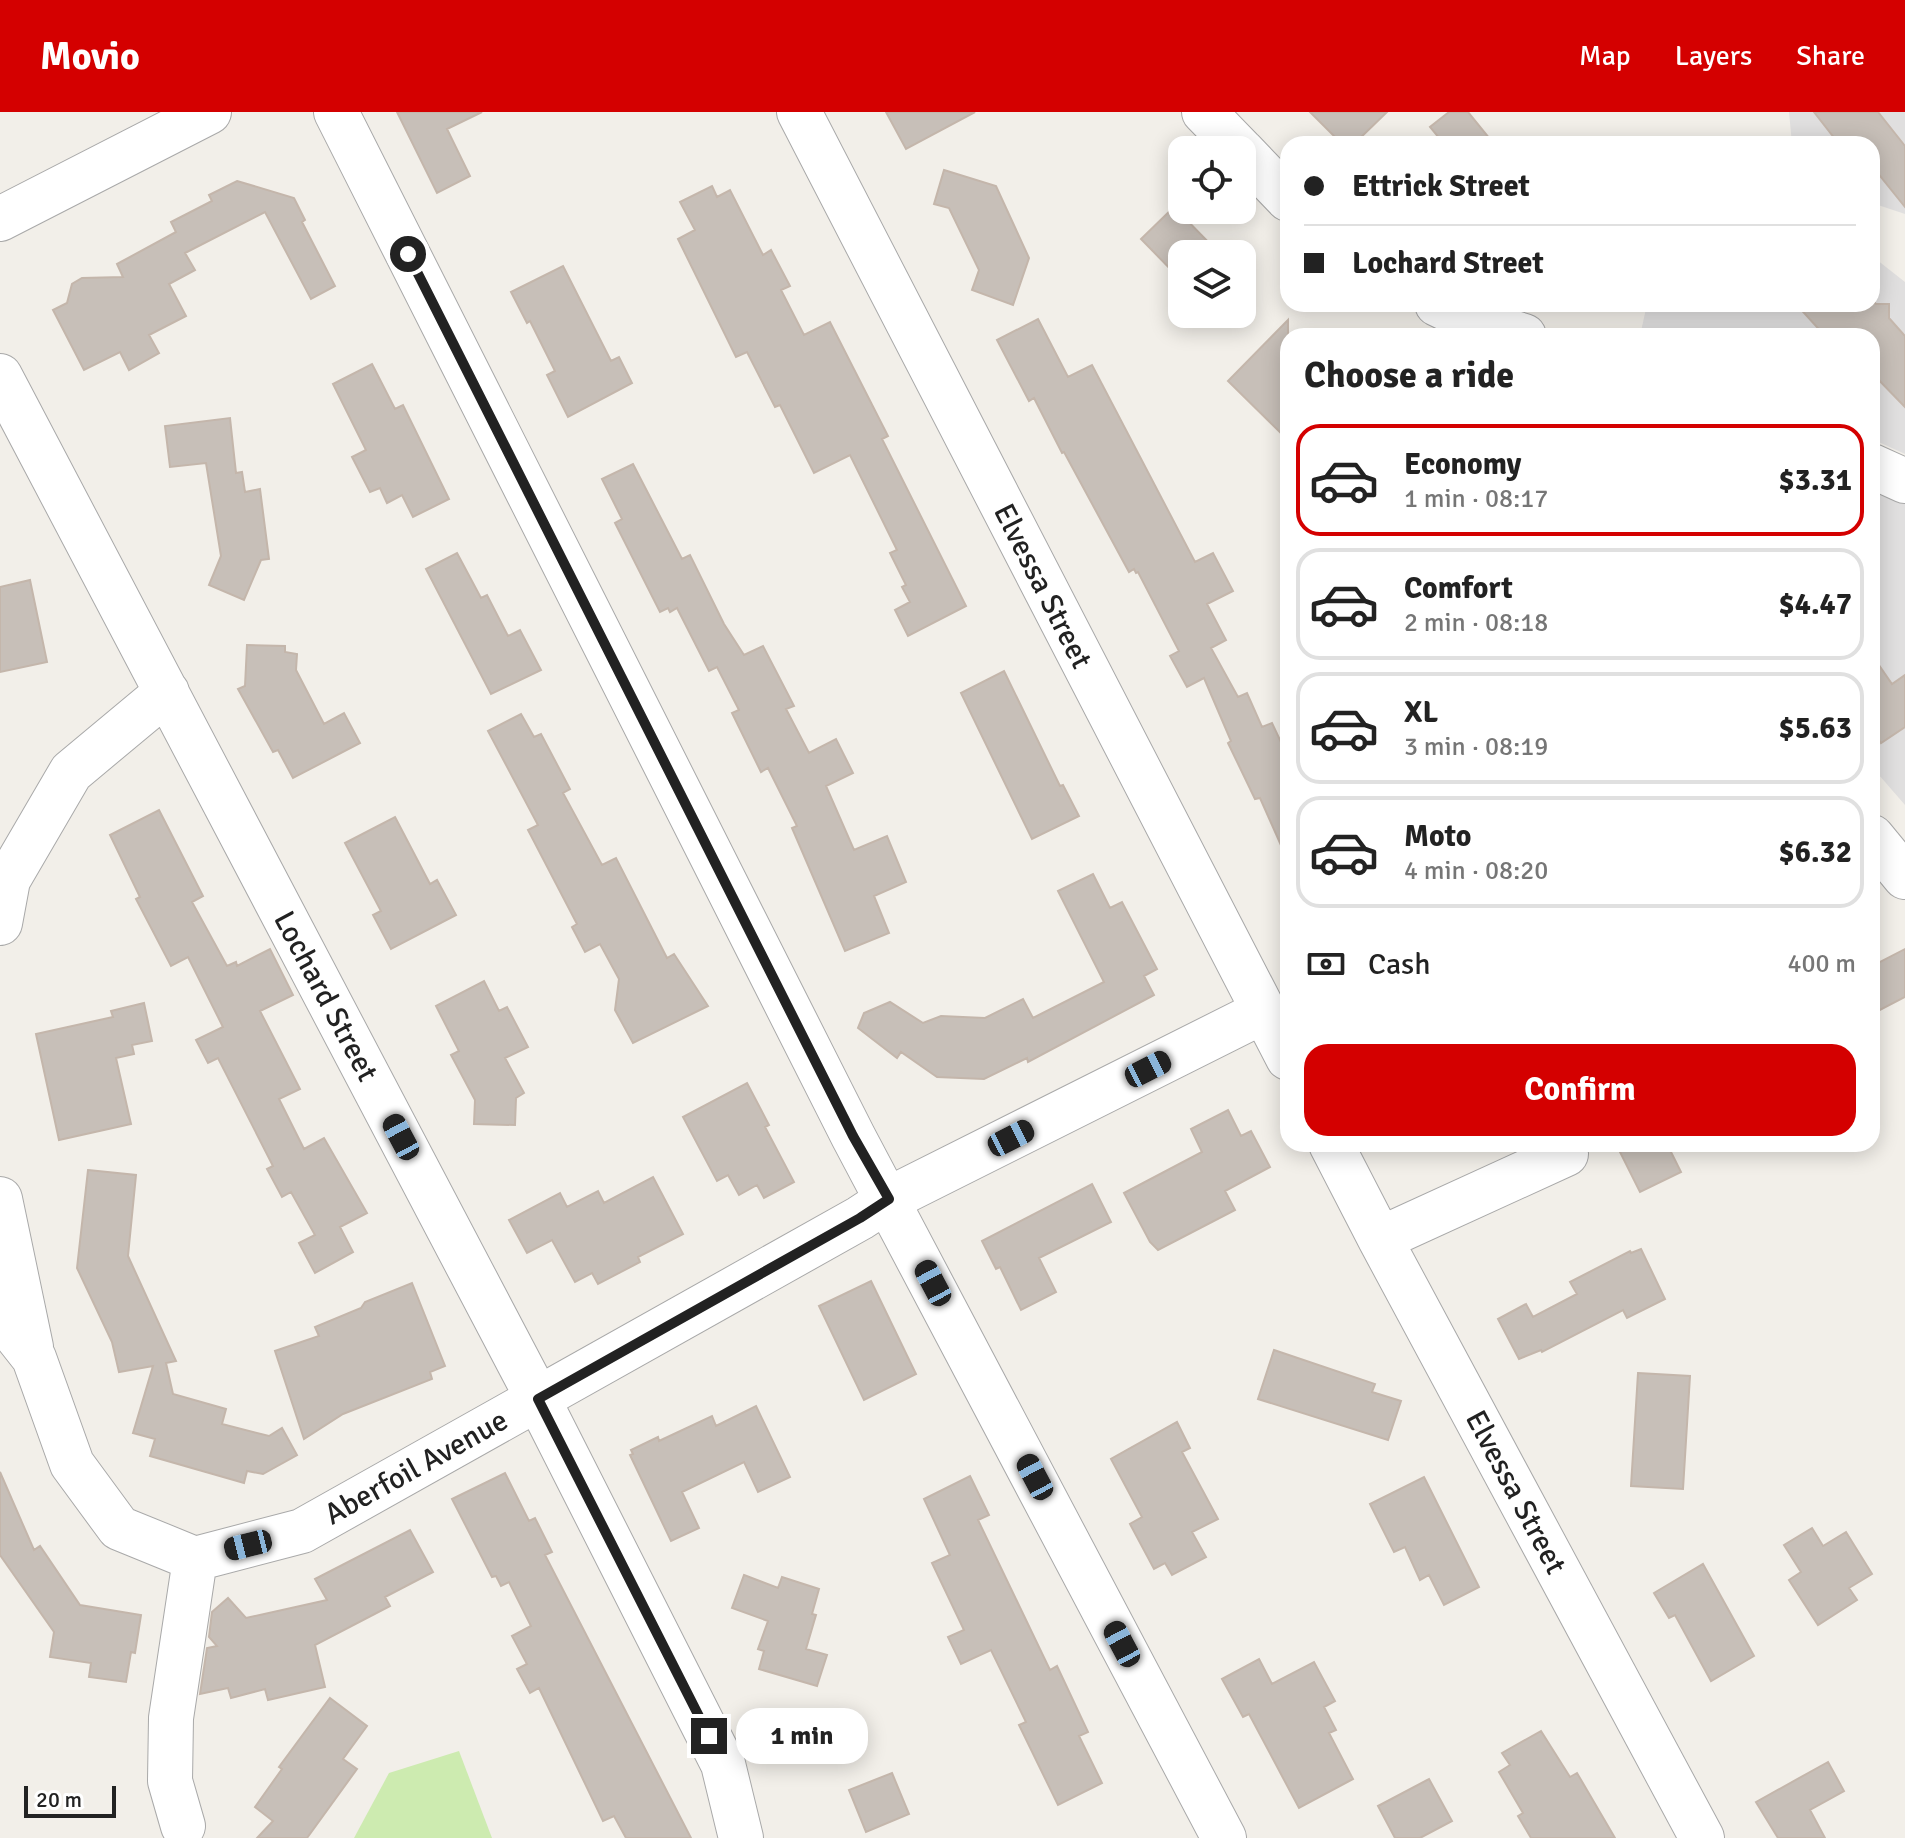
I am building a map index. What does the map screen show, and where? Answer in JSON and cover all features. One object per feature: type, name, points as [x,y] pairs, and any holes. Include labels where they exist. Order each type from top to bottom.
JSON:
[{"type":"street","points":[[0,219],[209,112]]},
{"type":"street","points":[[336,112],[853,1136],[1224,1838]]},
{"type":"street","name":"Elvessa Street","points":[[799,112],[1280,1044]]},
{"type":"street","points":[[1204,112],[1227,136]]},
{"type":"street","points":[[1256,166],[1280,191]]},
{"type":"street","points":[[1454,312],[1498,328]]},
{"type":"street","name":"Lochard Street","points":[[0,376],[538,1399],[723,1764],[741,1838]]},
{"type":"street","points":[[1880,470],[1905,481]]},
{"type":"street","points":[[0,923],[8,880],[71,772],[167,692]]},
{"type":"street","points":[[1880,847],[1905,877]]},
{"type":"street","name":"Aberfoil Avenue","points":[[195,1559],[302,1531],[889,1199],[1262,1012]]},
{"type":"street","name":"Elvessa Street","points":[[1335,1152],[1702,1838]]},
{"type":"street","points":[[1380,1239],[1566,1154]]},
{"type":"street","points":[[0,1199],[34,1358],[72,1464],[119,1528],[195,1559],[171,1718],[170,1781],[183,1826]]},
{"type":"street","points":[[0,1315],[34,1358]]},
{"type":"shaded area","points":[[1789,112],[1905,112],[1905,214],[1880,206],[1880,136],[1791,136]]},
{"type":"shaded area","points":[[1880,262],[1905,282],[1905,454],[1880,443],[1880,328],[1642,328],[1645,312],[1880,312]]},
{"type":"shaded area","points":[[1880,493],[1905,504],[1905,805],[1880,776]]},
{"type":"green space","points":[[459,1751],[492,1838],[354,1838],[389,1773]]},
{"type":"building","points":[[397,112],[482,112],[447,129],[470,176],[437,193]]},
{"type":"building","points":[[886,112],[975,112],[906,149]]},
{"type":"building","points":[[1310,112],[1387,112],[1362,136],[1334,136]]},
{"type":"building","points":[[1449,112],[1468,112],[1488,136],[1437,136],[1430,127]]},
{"type":"building","points":[[1814,112],[1878,112],[1905,146],[1905,207],[1880,176],[1880,136],[1833,136]]},
{"type":"building","points":[[944,170],[996,186],[1029,258],[1013,305],[972,290],[979,270],[949,208],[934,204]]},
{"type":"building","points":[[237,181],[294,198],[305,220],[302,222],[335,286],[311,299],[265,212],[185,253],[195,270],[169,284],[186,316],[149,335],[159,353],[129,370],[120,352],[84,370],[53,310],[67,303],[72,284],[82,278],[123,277],[117,264],[176,232],[171,222],[212,201],[209,195]]},
{"type":"building","points":[[712,186],[717,197],[730,190],[763,255],[771,250],[790,286],[781,290],[804,335],[830,322],[888,436],[882,439],[966,606],[908,636],[895,610],[910,602],[902,587],[906,585],[890,553],[897,550],[850,455],[814,473],[780,405],[775,407],[747,352],[736,357],[678,239],[695,230],[680,202]]},
{"type":"building","points":[[1168,213],[1168,224],[1191,224],[1206,240],[1168,240],[1168,267],[1141,239]]},
{"type":"building","points":[[563,266],[611,361],[619,357],[632,383],[568,417],[547,375],[555,371],[530,321],[527,323],[511,292]]},
{"type":"building","points":[[1880,304],[1889,304],[1889,318],[1905,336],[1905,407],[1880,381],[1880,328],[1818,328],[1803,312],[1880,312]]},
{"type":"building","points":[[1038,319],[1068,377],[1092,365],[1195,562],[1213,553],[1233,591],[1207,604],[1226,640],[1211,648],[1238,697],[1247,693],[1262,727],[1272,723],[1280,740],[1280,843],[1260,798],[1255,799],[1228,743],[1231,741],[1204,678],[1187,687],[1170,656],[1179,651],[1138,572],[1134,569],[1129,572],[1034,398],[1029,401],[997,340]]},
{"type":"building","points":[[1280,328],[1280,432],[1228,381]]},
{"type":"building","points":[[372,364],[395,409],[403,405],[449,499],[413,517],[402,495],[387,503],[380,488],[370,492],[352,457],[366,450],[333,384]]},
{"type":"building","points":[[230,418],[236,473],[242,472],[245,492],[260,489],[269,559],[261,560],[244,600],[209,585],[221,556],[206,463],[170,467],[165,426]]},
{"type":"building","points":[[633,464],[682,559],[690,555],[724,624],[744,655],[763,646],[794,706],[786,709],[809,753],[836,739],[853,773],[826,786],[854,850],[887,836],[906,882],[874,896],[889,933],[845,951],[792,828],[797,826],[768,768],[761,772],[732,713],[739,710],[717,667],[709,671],[677,608],[660,612],[615,523],[622,519],[602,479]]},
{"type":"building","points":[[457,553],[481,598],[487,595],[508,636],[520,630],[541,670],[491,694],[426,569]]},
{"type":"building","points":[[30,580],[47,662],[0,672],[0,587]]},
{"type":"building","points":[[247,645],[285,646],[285,652],[297,654],[296,670],[324,724],[344,713],[360,743],[293,778],[278,750],[273,752],[238,689],[245,686]]},
{"type":"building","points":[[1880,667],[1892,684],[1905,675],[1905,727],[1881,743]]},
{"type":"building","points":[[1004,671],[1060,786],[1063,785],[1079,816],[1032,839],[961,693]]},
{"type":"building","points":[[521,714],[534,737],[541,734],[570,789],[563,793],[602,865],[616,858],[667,958],[674,954],[708,1006],[633,1043],[615,1010],[619,979],[600,944],[585,952],[572,927],[577,924],[528,830],[538,825],[488,731]]},
{"type":"building","points":[[159,810],[203,896],[192,902],[227,966],[236,962],[237,966],[270,949],[293,995],[260,1011],[300,1089],[279,1099],[304,1149],[324,1138],[367,1213],[340,1227],[353,1252],[315,1273],[299,1243],[315,1235],[291,1192],[282,1197],[267,1169],[273,1166],[218,1058],[208,1063],[196,1040],[223,1027],[188,957],[171,966],[136,899],[140,897],[110,835]]},
{"type":"building","points":[[395,817],[430,884],[437,880],[456,915],[391,949],[373,915],[381,911],[345,843]]},
{"type":"building","points":[[1093,874],[1110,908],[1122,902],[1157,969],[1144,976],[1154,995],[1028,1062],[1027,1058],[984,1079],[937,1077],[901,1052],[897,1058],[858,1028],[864,1013],[890,1002],[923,1023],[941,1016],[985,1018],[1023,999],[1033,1018],[1104,982],[1058,891]]},
{"type":"building","points":[[1905,949],[1905,997],[1880,1010],[1880,962]]},
{"type":"building","points":[[484,981],[499,1011],[507,1007],[528,1047],[505,1058],[524,1093],[516,1098],[515,1125],[474,1124],[475,1100],[451,1055],[459,1051],[436,1006]]},
{"type":"building","points":[[144,1003],[152,1041],[132,1045],[134,1054],[116,1058],[131,1124],[59,1140],[36,1034],[113,1017],[111,1011]]},
{"type":"building","points":[[747,1083],[769,1125],[765,1127],[794,1182],[764,1198],[757,1185],[739,1195],[728,1175],[717,1181],[683,1117]]},
{"type":"building","points":[[1228,1110],[1241,1136],[1251,1131],[1270,1167],[1225,1191],[1235,1210],[1158,1250],[1150,1242],[1124,1193],[1202,1152],[1191,1129]]},
{"type":"building","points":[[1620,1152],[1671,1152],[1681,1172],[1640,1192]]},
{"type":"building","points":[[88,1170],[136,1175],[128,1256],[176,1361],[166,1363],[173,1394],[226,1409],[222,1424],[269,1436],[282,1428],[297,1455],[263,1474],[247,1471],[244,1483],[150,1456],[155,1439],[133,1433],[153,1366],[119,1372],[112,1342],[77,1268]]},
{"type":"building","points":[[653,1177],[683,1234],[638,1257],[640,1262],[598,1284],[592,1273],[575,1282],[552,1240],[527,1253],[509,1220],[560,1193],[567,1207],[598,1191],[604,1203]]},
{"type":"building","points":[[1092,1184],[1111,1222],[1039,1258],[1056,1292],[1021,1310],[1000,1267],[996,1269],[982,1241]]},
{"type":"building","points":[[1641,1249],[1665,1299],[1627,1318],[1623,1310],[1542,1352],[1519,1359],[1498,1319],[1526,1304],[1533,1317],[1577,1294],[1570,1282],[1630,1251]]},
{"type":"building","points":[[871,1281],[916,1374],[864,1400],[819,1306]]},
{"type":"building","points":[[412,1283],[445,1366],[430,1372],[432,1379],[343,1414],[304,1439],[275,1351],[319,1336],[315,1327]]},
{"type":"building","points":[[1274,1350],[1375,1384],[1372,1392],[1401,1401],[1388,1440],[1258,1399]]},
{"type":"building","points":[[1638,1373],[1690,1376],[1683,1489],[1631,1486]]},
{"type":"building","points":[[756,1406],[790,1477],[758,1492],[744,1462],[682,1492],[699,1528],[671,1541],[630,1455],[633,1454],[631,1450],[658,1437],[659,1441],[712,1416],[716,1426]]},
{"type":"building","points":[[1177,1422],[1190,1448],[1182,1452],[1218,1519],[1192,1532],[1206,1557],[1172,1575],[1165,1563],[1154,1569],[1130,1524],[1142,1517],[1111,1459]]},
{"type":"building","points":[[0,1472],[34,1550],[40,1546],[80,1605],[141,1615],[135,1653],[131,1652],[126,1682],[89,1677],[91,1663],[50,1657],[54,1632],[0,1555]]},
{"type":"building","points":[[505,1473],[529,1521],[535,1518],[552,1552],[545,1555],[691,1838],[626,1838],[614,1816],[603,1821],[539,1688],[530,1693],[517,1669],[527,1664],[512,1636],[531,1626],[509,1582],[501,1586],[496,1576],[492,1577],[452,1499]]},
{"type":"building","points":[[970,1476],[989,1515],[978,1520],[1050,1670],[1057,1666],[1088,1732],[1079,1736],[1102,1783],[1058,1805],[1019,1725],[1026,1722],[991,1650],[961,1664],[948,1637],[964,1630],[932,1563],[950,1555],[924,1499]]},
{"type":"building","points":[[1424,1477],[1479,1587],[1444,1605],[1429,1575],[1420,1580],[1405,1547],[1394,1552],[1370,1504]]},
{"type":"building","points":[[1812,1528],[1823,1546],[1846,1532],[1872,1574],[1849,1588],[1857,1600],[1818,1625],[1789,1580],[1801,1572],[1784,1545]]},
{"type":"building","points":[[410,1530],[433,1572],[385,1597],[390,1606],[315,1645],[325,1687],[268,1700],[265,1689],[231,1698],[228,1688],[200,1694],[207,1648],[217,1646],[209,1637],[212,1612],[228,1598],[246,1618],[327,1600],[315,1579]]},
{"type":"building","points":[[1703,1564],[1754,1656],[1711,1681],[1675,1615],[1669,1618],[1654,1593]]},
{"type":"building","points":[[744,1575],[778,1588],[782,1577],[819,1589],[812,1614],[816,1615],[806,1649],[827,1655],[817,1686],[759,1669],[764,1651],[758,1649],[768,1621],[732,1608]]},
{"type":"building","points":[[1259,1659],[1272,1684],[1314,1662],[1335,1701],[1324,1707],[1336,1730],[1329,1733],[1353,1779],[1299,1808],[1249,1714],[1243,1717],[1222,1679]]},
{"type":"building","points":[[330,1698],[367,1726],[343,1759],[357,1769],[307,1838],[257,1838],[273,1821],[255,1807],[282,1769],[279,1767]]},
{"type":"building","points":[[1541,1731],[1570,1777],[1577,1773],[1615,1838],[1531,1838],[1518,1816],[1523,1813],[1499,1772],[1510,1765],[1502,1753]]},
{"type":"building","points":[[1828,1762],[1844,1791],[1810,1810],[1825,1838],[1778,1838],[1756,1802]]},
{"type":"building","points":[[892,1773],[909,1814],[866,1832],[849,1790]]},
{"type":"building","points":[[1429,1779],[1452,1821],[1420,1838],[1395,1838],[1378,1806]]},
{"type":"route","points":[[408,254],[853,1136],[889,1199],[538,1399],[709,1736]]}]
